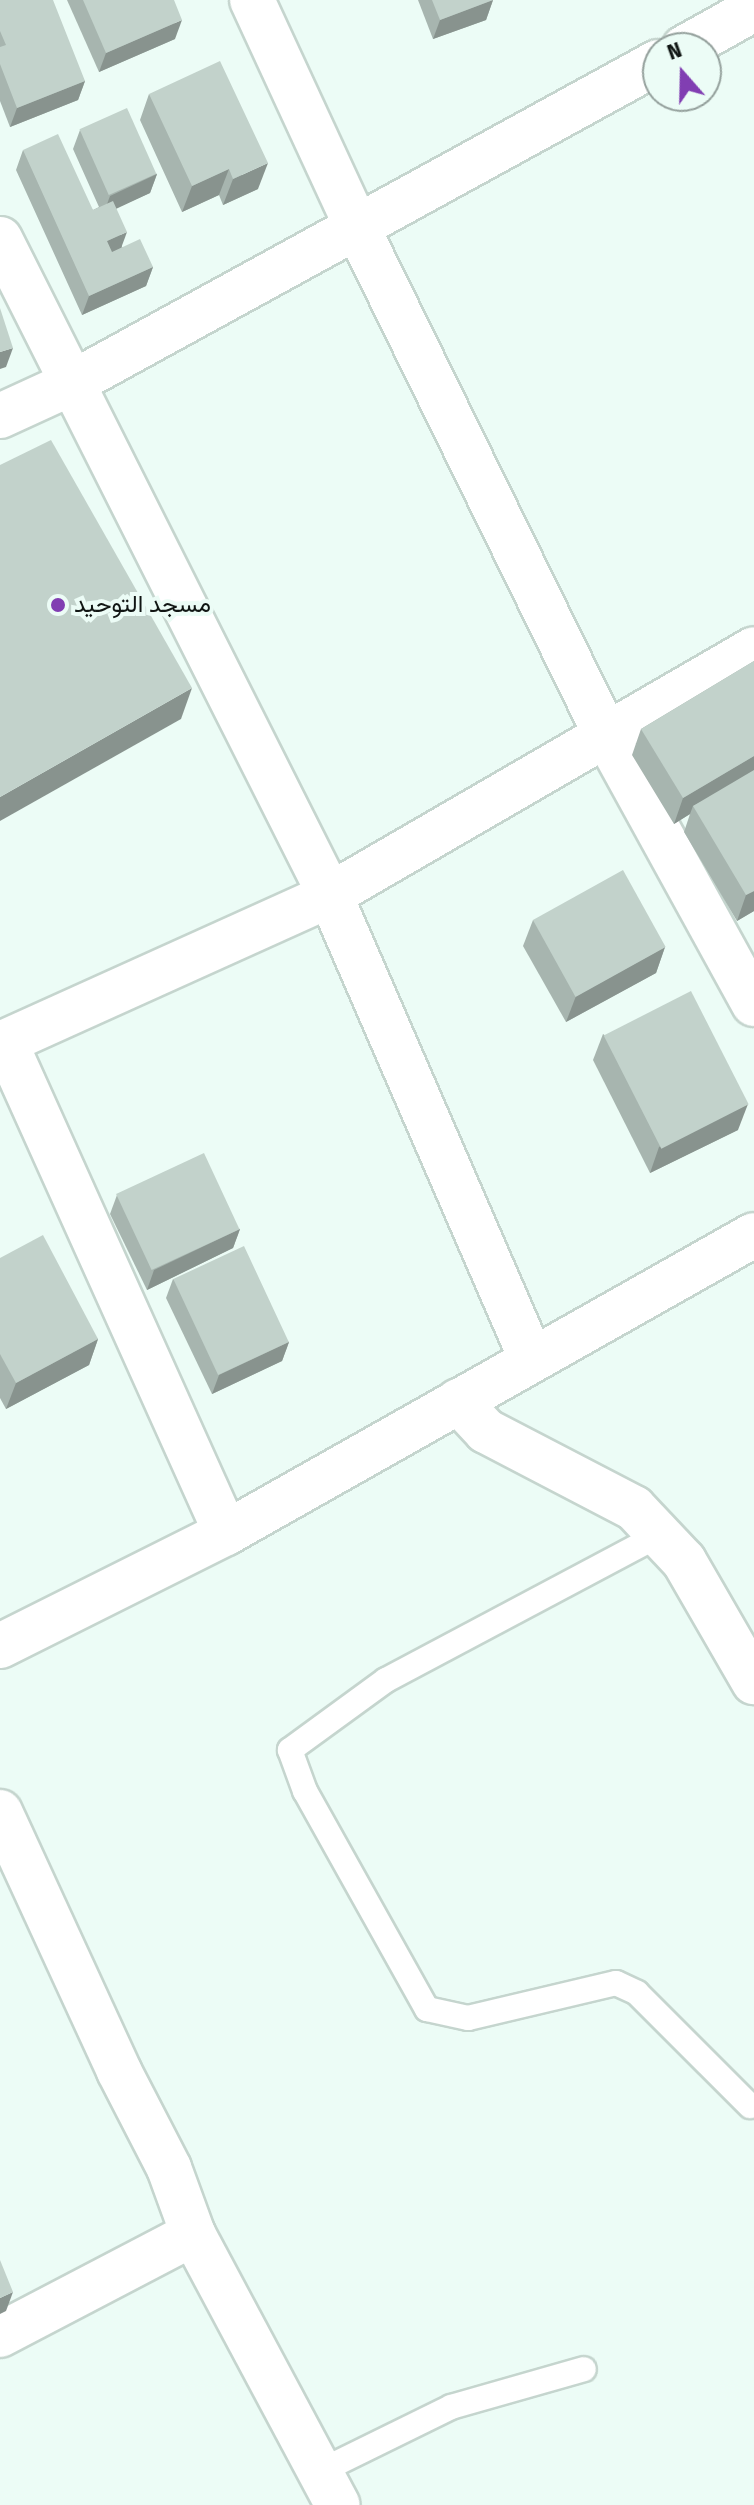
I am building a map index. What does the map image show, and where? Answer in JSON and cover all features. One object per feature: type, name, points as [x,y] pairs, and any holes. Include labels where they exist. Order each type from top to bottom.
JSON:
[{"type":"street","points":[[252,0],[357,227],[606,735],[754,1004]]},
{"type":"street","points":[[713,32],[754,9]]},
{"type":"street","points":[[0,416],[74,382],[642,71]]},
{"type":"street","points":[[0,239],[330,895],[531,1358]]},
{"type":"street","points":[[226,1533],[2,1039],[330,895],[754,649]]},
{"type":"street","points":[[0,1646],[226,1533],[531,1358],[754,1235]]},
{"type":"street","points":[[458,1401],[486,1431],[634,1508],[684,1561],[754,1682]]},
{"type":"street","points":[[0,1812],[15,1886],[119,2071],[169,2168],[193,2234],[329,2488]]},
{"type":"street","points":[[0,2335],[193,2234]]},
{"type":"lane","points":[[659,1535],[386,1680],[290,1750],[305,1791],[427,2009],[468,2018],[616,1983],[637,1993],[750,2106]]},
{"type":"lane","points":[[329,2488],[451,2407],[584,2369]]},
{"type":"building","points":[[0,0],[53,0],[85,81],[17,108],[0,64],[0,47],[6,45],[0,31]]},
{"type":"building","points":[[83,0],[174,0],[182,20],[106,53]]},
{"type":"building","points":[[432,0],[493,0],[440,20]]},
{"type":"building","points":[[220,61],[268,163],[233,179],[229,169],[192,186],[149,94]]},
{"type":"building","points":[[127,108],[156,174],[109,195],[79,129]]},
{"type":"building","points":[[58,134],[93,210],[113,201],[127,232],[107,241],[112,252],[140,239],[153,267],[89,296],[23,150]]},
{"type":"building","points":[[0,308],[13,348],[0,352]]},
{"type":"building","name":"مسجد التوحيد","points":[[51,440],[192,688],[0,797],[0,465]]},
{"type":"building","points":[[754,661],[754,756],[683,798],[641,729]]},
{"type":"building","points":[[754,770],[754,891],[746,895],[693,806]]},
{"type":"building","points":[[623,870],[666,947],[576,997],[533,920]]},
{"type":"building","points":[[691,991],[749,1104],[661,1149],[604,1035]]},
{"type":"building","points":[[204,1153],[239,1229],[152,1270],[116,1194]]},
{"type":"building","points":[[43,1235],[98,1339],[16,1383],[0,1354],[0,1258]]},
{"type":"building","points":[[244,1246],[289,1342],[218,1375],[173,1279]]},
{"type":"building","points":[[0,2260],[13,2292],[0,2298]]},
{"type":"place","name":"مسجد التوحيد","points":[[58,605]]}]
